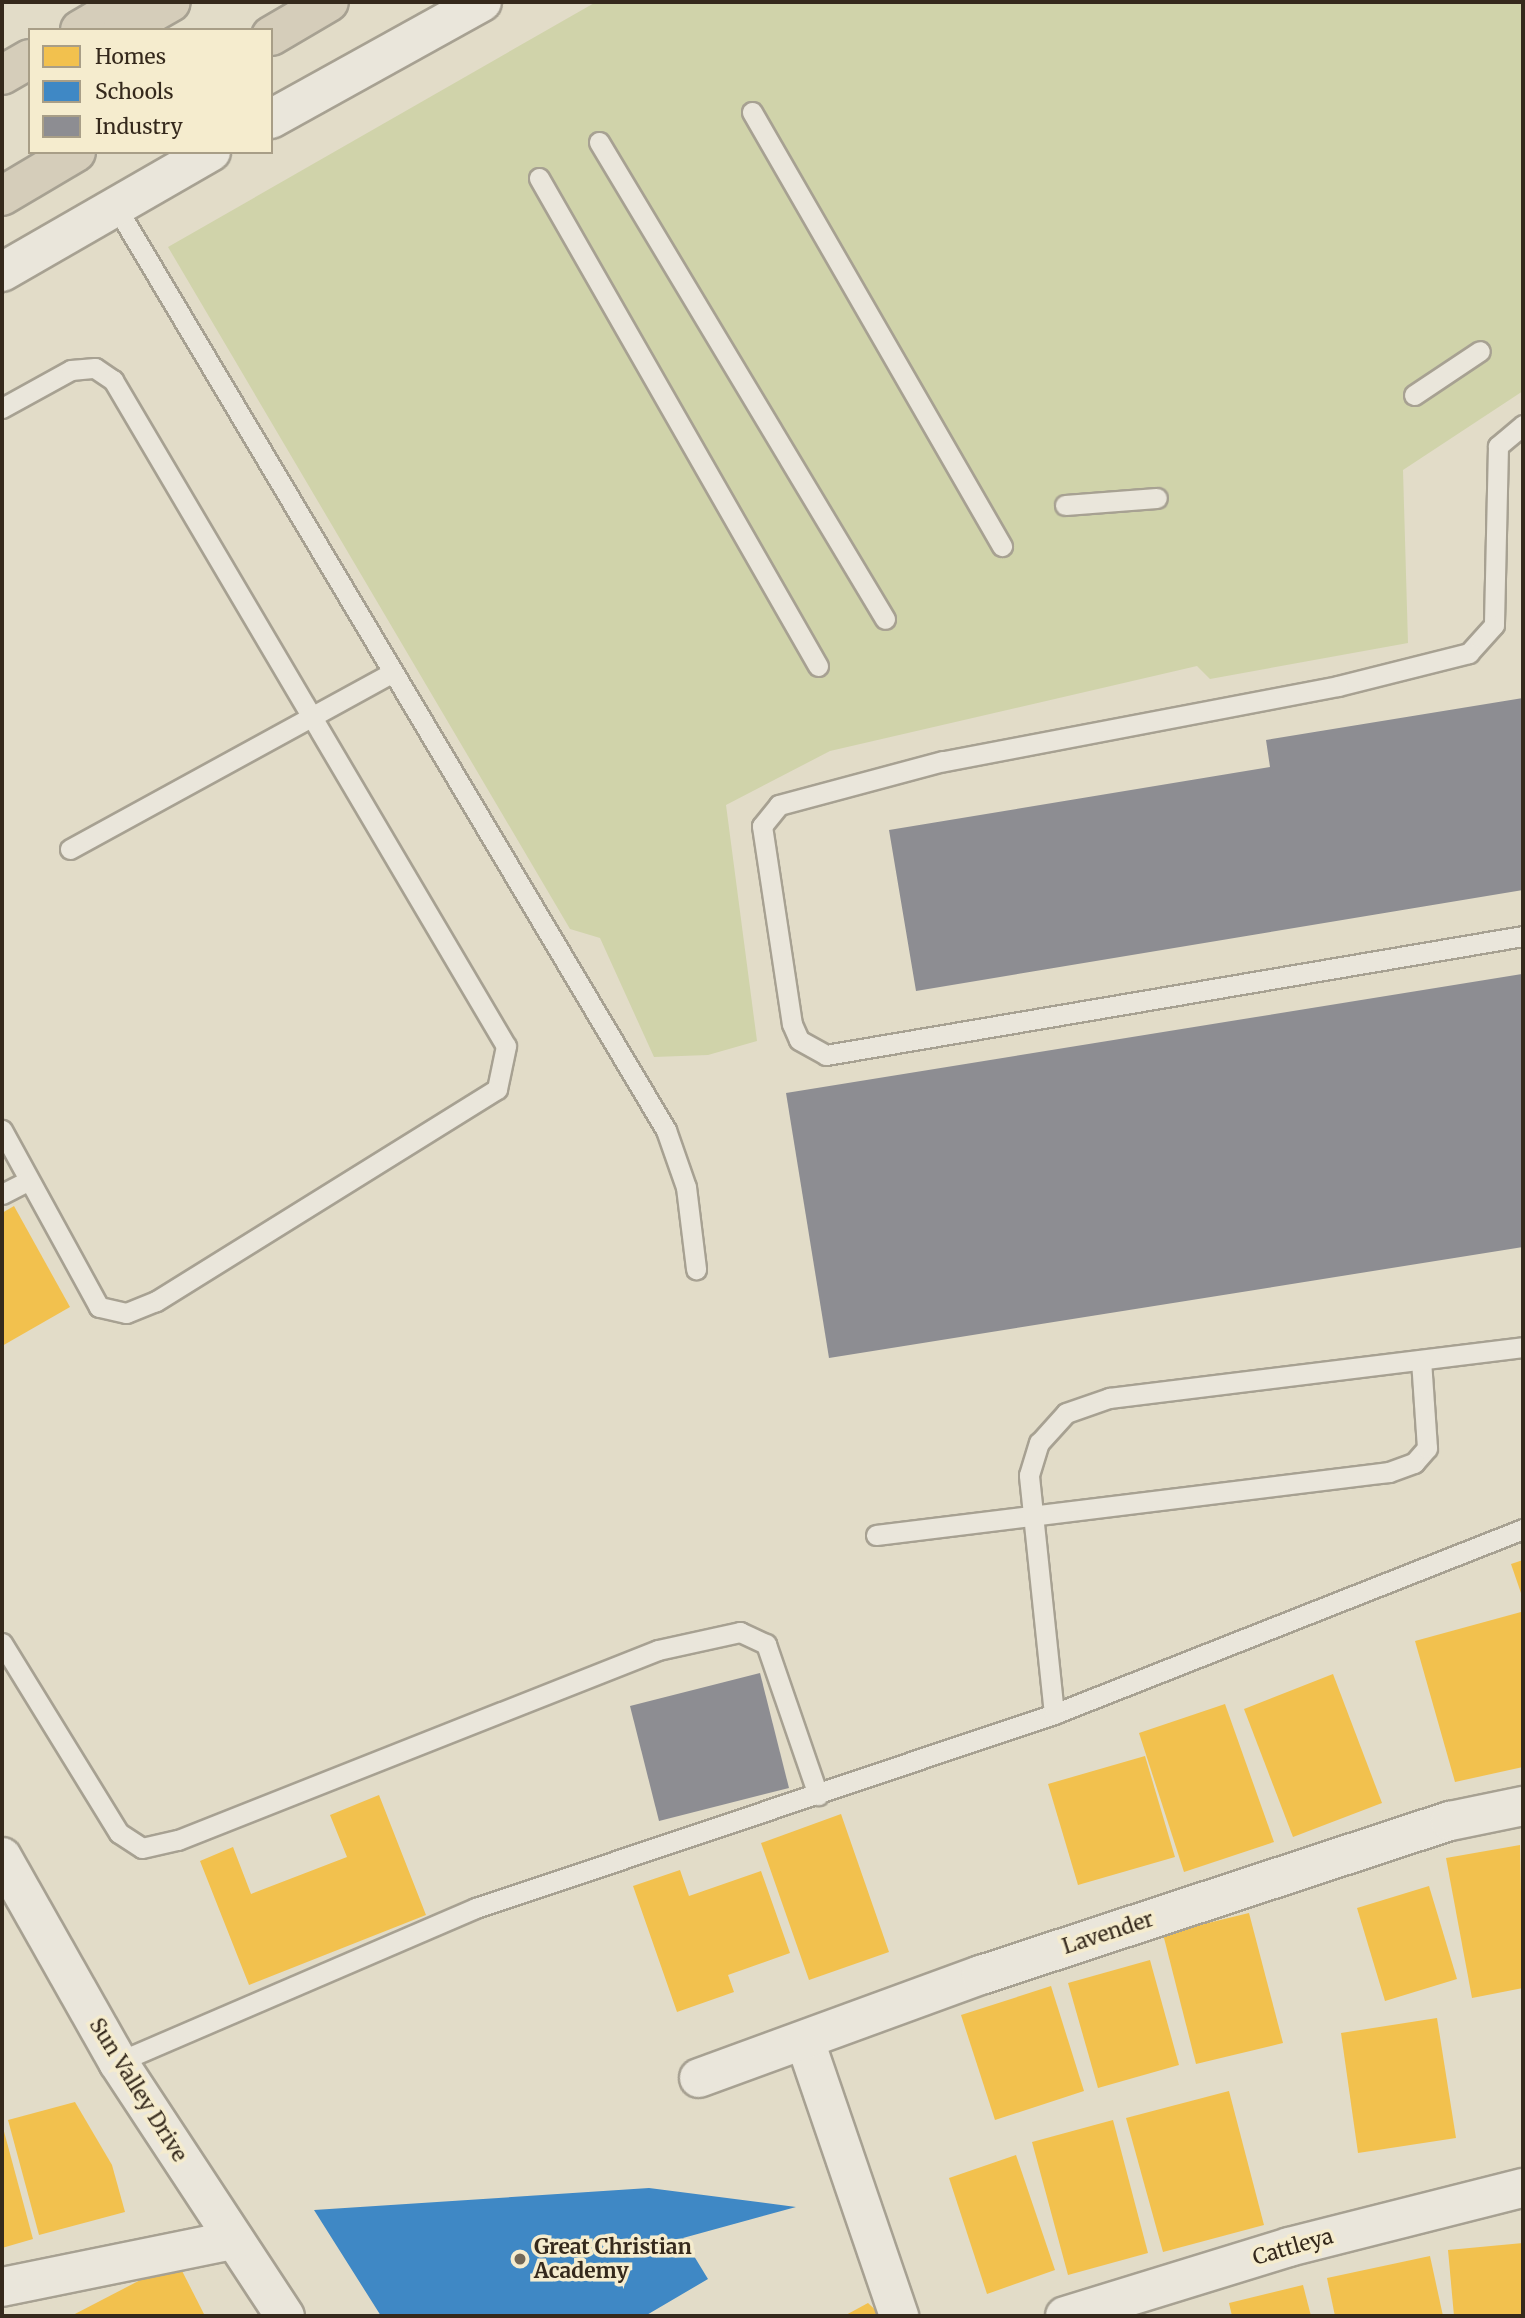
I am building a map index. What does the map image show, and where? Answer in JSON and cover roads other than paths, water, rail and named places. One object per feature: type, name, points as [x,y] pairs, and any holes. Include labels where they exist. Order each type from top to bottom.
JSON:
[{"type":"highway","points":[[83,28],[128,2]]},
{"type":"highway","points":[[126,28],[171,2]]},
{"type":"highway","points":[[244,28],[289,2]]},
{"type":"highway","points":[[273,35],[329,2]]},
{"type":"highway","points":[[2,75],[28,60]]},
{"type":"highway","points":[[2,100],[28,84]]},
{"type":"highway","points":[[2,170],[29,154]]},
{"type":"highway","points":[[2,196],[73,154]]},
{"type":"street","points":[[273,117],[482,2]]},
{"type":"street","points":[[2,272],[207,154]]},
{"type":"street","name":"Lavender","points":[[699,2078],[981,1975],[1450,1821],[1523,1806]]},
{"type":"street","name":"Sun Valley Drive","points":[[2,1857],[118,2062],[285,2316]]},
{"type":"street","points":[[805,2041],[899,2316]]},
{"type":"street","name":"Cattleya","points":[[1065,2316],[1289,2247],[1523,2188]]},
{"type":"street","points":[[2,2287],[234,2240]]},
{"type":"lane","points":[[752,112],[1002,546]]},
{"type":"lane","points":[[599,142],[885,619]]},
{"type":"lane","points":[[539,178],[818,666]]},
{"type":"lane","points":[[115,205],[666,1130],[685,1187],[696,1269]]},
{"type":"lane","points":[[1414,395],[1480,351]]},
{"type":"lane","points":[[2,408],[71,370],[95,368],[113,380],[315,716],[506,1046],[496,1088],[156,1301],[126,1313],[99,1307],[2,1130]]},
{"type":"lane","points":[[1523,425],[1498,446],[1494,625],[1469,653],[1338,686],[943,761],[779,805],[762,826],[792,1024],[799,1040],[826,1055],[1523,936]]},
{"type":"lane","points":[[1065,505],[1157,498]]},
{"type":"lane","points":[[70,849],[392,673]]},
{"type":"lane","points":[[2,1194],[29,1180]]},
{"type":"lane","points":[[1054,1714],[1030,1516],[1029,1475],[1040,1443],[1066,1413],[1109,1398],[1523,1347]]},
{"type":"lane","points":[[876,1535],[1389,1472],[1414,1463],[1427,1448],[1430,1424],[1421,1360]]},
{"type":"lane","points":[[118,2062],[476,1908],[599,1862],[657,1850],[1054,1714],[1523,1529]]},
{"type":"lane","points":[[2,1643],[119,1833],[142,1848],[178,1840],[658,1650],[740,1632],[766,1644],[818,1795]]},
{"type":"place","name":"Great Christian Academy","points":[[520,2259]]}]
